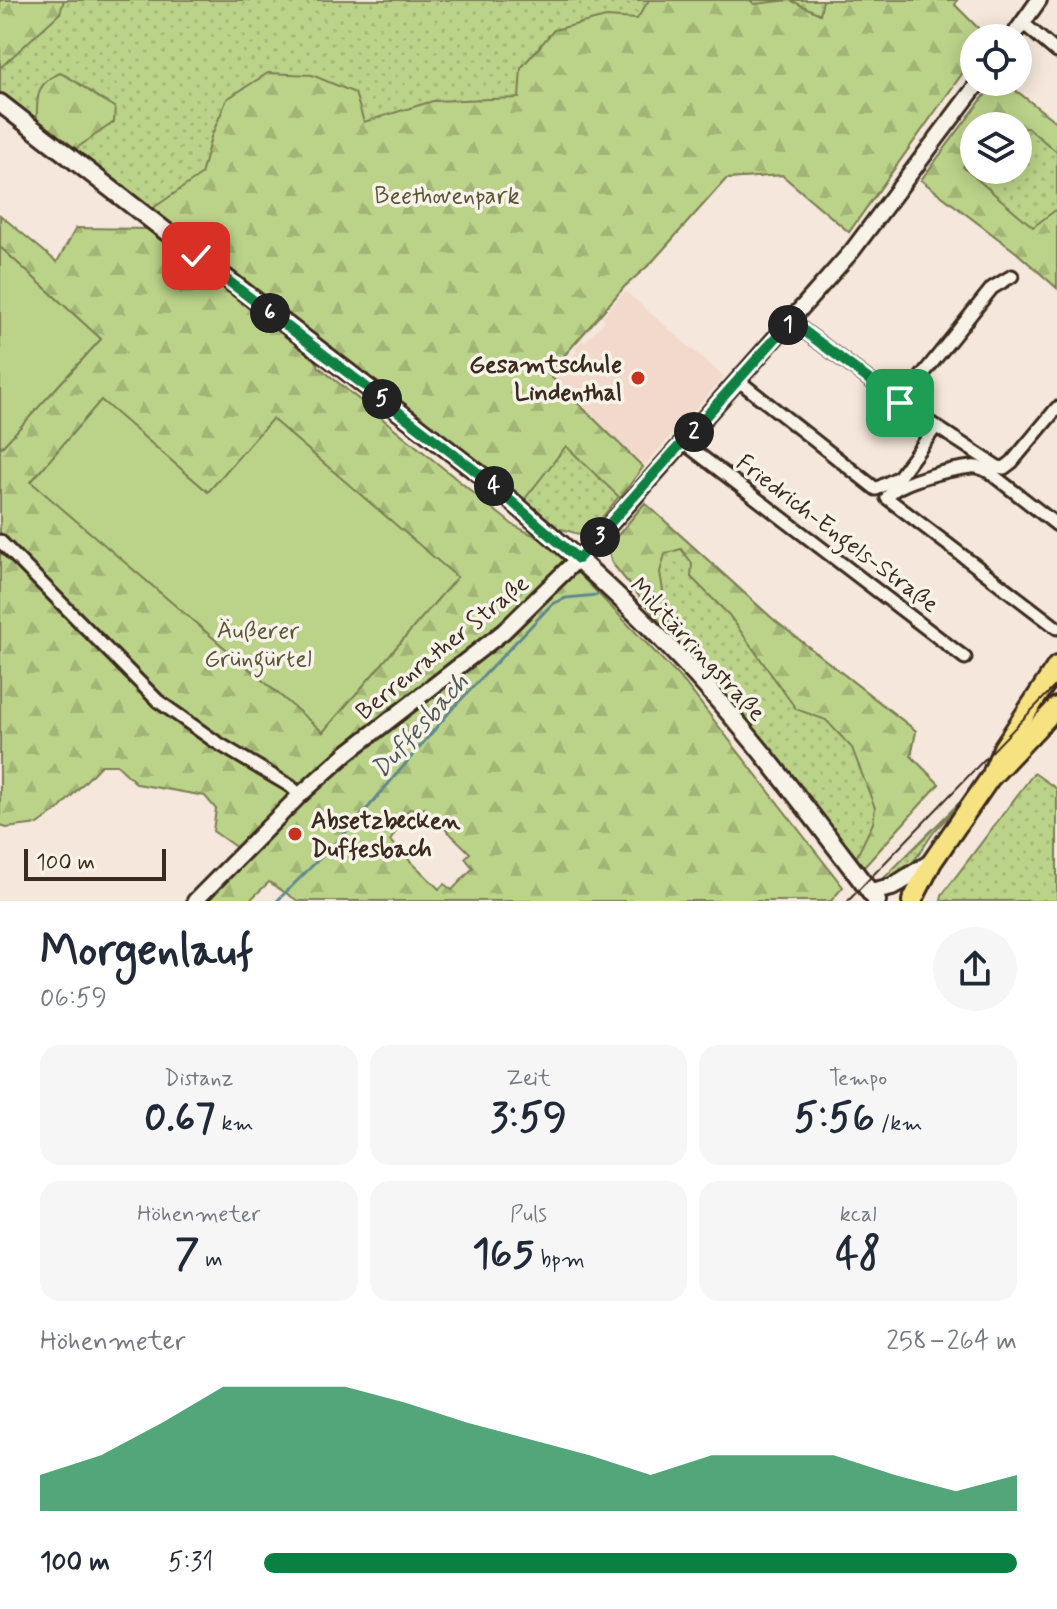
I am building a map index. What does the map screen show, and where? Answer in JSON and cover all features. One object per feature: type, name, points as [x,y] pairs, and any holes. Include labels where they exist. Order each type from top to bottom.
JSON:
[{"type":"main road","name":"Militärringstraße","points":[[0,103],[482,476],[578,559],[672,650],[719,702],[874,897]]},
{"type":"main road","points":[[990,778],[1003,748],[1057,666]]},
{"type":"main road","points":[[912,901],[920,892],[932,862],[990,778],[1057,707]]},
{"type":"main road","points":[[874,897],[932,862]]},
{"type":"street","points":[[1039,0],[1023,23],[1057,52]]},
{"type":"street","name":"Berrenrather Straße","points":[[195,901],[300,795],[349,751],[503,632],[578,559],[857,245],[969,96]]},
{"type":"street","points":[[900,403],[992,288],[1012,276]]},
{"type":"street","points":[[791,321],[935,428],[994,465],[1004,468],[1012,462],[1057,408]]},
{"type":"street","points":[[739,381],[876,489],[899,477],[935,428]]},
{"type":"street","name":"Friedrich-Engels-Straße","points":[[684,443],[965,658]]},
{"type":"street","points":[[1057,525],[989,472],[971,467],[902,484],[891,490],[887,498],[1057,628]]},
{"type":"street","points":[[0,541],[158,701],[300,795]]},
{"type":"shaded area","name":"Gesamtschule Lindenthal","points":[[625,291],[724,377],[643,467],[552,379],[577,351],[575,348],[582,340],[585,342],[605,320],[602,317]]},
{"type":"green space","name":"Beethovenpark","points":[[0,0],[957,0],[955,5],[974,24],[960,24],[960,77],[849,232],[782,175],[726,179],[651,263],[624,287],[548,374],[643,467],[592,530],[578,534],[558,529],[0,96]]},
{"type":"green space","points":[[0,0],[64,0],[60,13],[0,68]]},
{"type":"green space","name":"Beethovenpark","points":[[649,0],[750,0],[754,4],[790,0],[820,14],[823,0],[957,0],[955,5],[974,24],[960,24],[960,77],[849,232],[782,175],[726,179],[651,263],[624,287],[548,374],[643,467],[620,498],[566,446],[524,500],[149,211],[201,175],[211,137],[227,99],[268,73],[312,75],[355,93],[364,122],[433,101],[519,98],[521,68],[554,30],[606,17],[637,19]]},
{"type":"green space","points":[[60,73],[115,107],[114,122],[71,152],[37,123],[37,100],[41,87]]},
{"type":"green space","points":[[984,96],[1023,96],[1057,123],[1057,288],[1016,252],[921,180],[960,128],[960,184],[1032,184],[1032,112],[972,112]]},
{"type":"green space","points":[[984,96],[1023,96],[1057,123],[1057,152],[1032,131],[1032,112],[972,112]]},
{"type":"green space","points":[[960,128],[960,184],[983,184],[1033,227],[1057,209],[1057,288],[1016,252],[921,180]]},
{"type":"green space","name":"Äußerer Grüngürtel","points":[[0,215],[57,262],[76,228],[152,229],[313,354],[319,367],[513,525],[549,543],[685,683],[843,887],[831,901],[298,901],[269,882],[249,901],[208,901],[241,867],[244,853],[213,831],[216,809],[205,796],[137,784],[117,765],[101,765],[60,808],[38,824],[6,828],[0,824],[0,444],[3,446],[101,339],[0,247]],"holes":[[[101,401],[208,492],[31,482]],[[411,808],[419,813],[424,808],[470,853],[465,858],[473,868],[452,890],[444,884],[439,889],[390,841],[398,828],[395,824]]]},
{"type":"green space","points":[[0,247],[101,339],[2,447],[0,444]]},
{"type":"green space","points":[[101,400],[208,492],[272,419],[457,577],[323,732],[31,482]]},
{"type":"green space","points":[[645,503],[774,620],[916,731],[911,756],[939,784],[864,867],[612,563],[608,547]]},
{"type":"green space","points":[[645,503],[774,620],[916,731],[911,756],[939,784],[864,867],[856,858],[873,823],[875,808],[852,748],[826,720],[796,709],[729,615],[691,577],[692,563],[681,549],[665,554],[660,572],[670,634],[612,563],[608,547]]},
{"type":"green space","points":[[1034,773],[1057,789],[1057,901],[941,901],[942,895]]},
{"type":"green space","points":[[959,803],[905,870],[890,880],[880,882]]},
{"type":"waterway","name":"Duffesbach","points":[[277,901],[355,823],[452,709],[552,604],[566,598],[597,595]]},
{"type":"tram line","points":[[848,901],[1057,684]]},
{"type":"place","name":"Gesamtschule Lindenthal","points":[[638,378]]},
{"type":"place","name":"Absetzbecken Duffesbach","points":[[295,834]]},
{"type":"route","points":[[196,256],[482,476],[578,559],[791,321],[900,403]]}]
